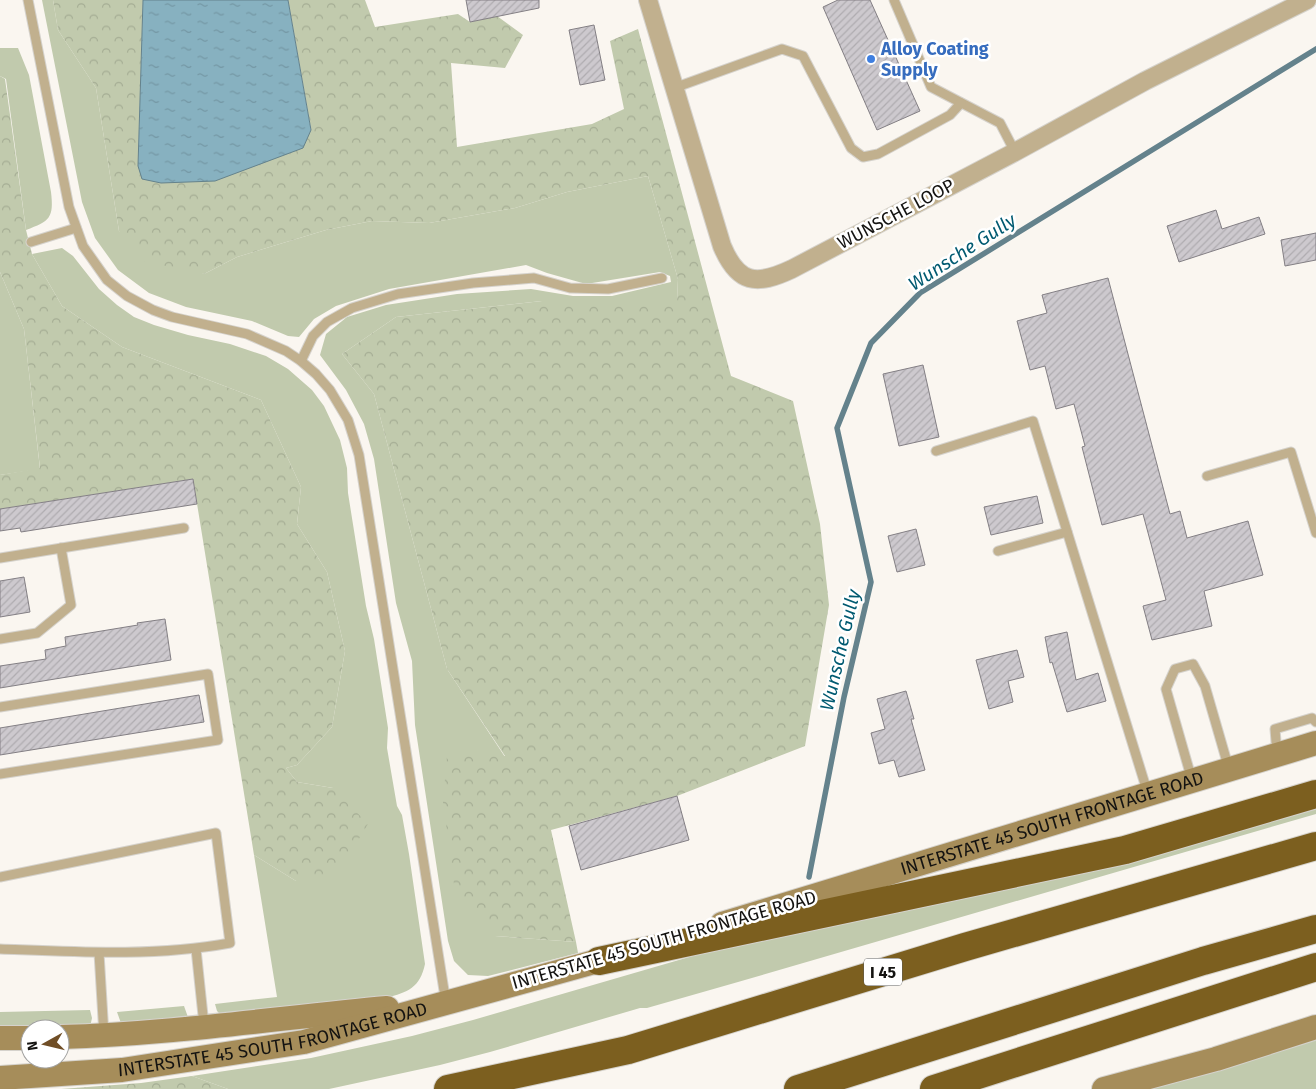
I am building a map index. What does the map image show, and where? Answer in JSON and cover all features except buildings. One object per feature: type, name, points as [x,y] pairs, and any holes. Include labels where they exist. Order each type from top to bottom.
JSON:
[{"type":"highway","points":[[599,961],[1125,850],[1316,794]]},
{"type":"highway","name":"I 45","points":[[448,1089],[628,1050],[965,946],[1316,846]]},
{"type":"highway","points":[[798,1089],[1204,960],[1316,929]]},
{"type":"highway","points":[[934,1089],[1316,967]]},
{"type":"main road","name":"INTERSTATE 45 SOUTH FRONTAGE ROAD","points":[[0,1078],[122,1070],[304,1042],[599,961],[1316,743]]},
{"type":"main road","points":[[70,1037],[204,1028],[320,1014],[446,1003]]},
{"type":"main road","points":[[1104,1089],[1216,1059],[1316,1027]]},
{"type":"main road","points":[[0,1038],[20,1038]]},
{"type":"street","name":"WUNSCHE LOOP","points":[[648,0],[722,246],[729,263],[735,270],[743,276],[753,279],[766,279],[777,276],[1015,152],[1145,81],[1303,1]]},
{"type":"lane","points":[[28,0],[69,207],[83,246],[108,280],[127,296],[153,310],[172,317],[247,334],[286,351],[302,361],[316,374],[330,390],[348,420],[360,455],[446,1003]]},
{"type":"lane","points":[[894,0],[931,87],[1000,123],[1015,152]]},
{"type":"lane","points":[[674,88],[782,49],[803,56],[851,148],[863,157],[878,154],[950,115],[961,103]]},
{"type":"lane","points":[[31,242],[76,228]]},
{"type":"lane","points":[[302,361],[313,336],[327,322],[352,308],[398,294],[473,283],[534,278],[570,288],[608,289],[662,278]]},
{"type":"lane","points":[[936,451],[1033,421],[1148,794]]},
{"type":"lane","points":[[1207,476],[1291,452],[1316,533]]},
{"type":"lane","points":[[0,558],[184,528]]},
{"type":"lane","points":[[998,551],[1067,532]]},
{"type":"lane","points":[[0,639],[37,633],[70,605],[62,548]]},
{"type":"lane","points":[[1192,781],[1166,689],[1175,669],[1193,664],[1205,686],[1229,770]]},
{"type":"lane","points":[[0,707],[208,674],[218,740],[0,774]]},
{"type":"lane","points":[[1277,755],[1275,729],[1312,718],[1316,722]]},
{"type":"lane","points":[[0,877],[216,833],[230,943],[196,949],[99,953],[0,949]]},
{"type":"lane","points":[[196,949],[204,1028]]},
{"type":"lane","points":[[99,953],[104,1036]]},
{"type":"green space","points":[[42,0],[53,0],[58,30],[96,88],[119,231],[204,274],[237,257],[326,230],[372,221],[429,223],[515,208],[567,192],[648,176],[678,279],[677,302],[542,301],[396,317],[342,354],[374,394],[447,669],[505,757],[495,936],[576,942],[578,953],[488,976],[468,975],[454,961],[448,941],[415,725],[412,661],[396,603],[374,459],[364,424],[346,390],[320,355],[326,334],[347,317],[386,305],[457,294],[531,289],[573,296],[612,296],[671,282],[670,276],[660,272],[586,284],[526,265],[389,289],[336,306],[314,319],[299,337],[288,336],[252,321],[186,307],[149,293],[118,270],[95,238],[82,202]]},
{"type":"green space","points":[[53,0],[143,0],[138,166],[281,155],[303,147],[311,129],[288,0],[365,0],[375,27],[458,14],[470,22],[497,16],[523,35],[505,68],[451,63],[457,147],[592,124],[624,109],[610,41],[638,29],[731,376],[793,401],[820,524],[829,605],[805,746],[677,796],[551,830],[576,942],[495,936],[455,892],[443,802],[447,756],[505,756],[447,669],[374,394],[342,354],[396,317],[542,301],[677,301],[678,279],[648,176],[567,192],[515,208],[429,223],[372,221],[326,230],[237,257],[204,274],[143,261],[119,231],[96,88],[58,30]]},
{"type":"green space","points":[[0,48],[18,48],[29,75],[51,192],[52,208],[49,217],[40,224],[26,230],[6,79],[0,76]]},
{"type":"green space","points":[[0,76],[5,79],[26,230],[32,254],[62,306],[122,347],[261,400],[301,487],[297,524],[327,572],[345,651],[332,727],[297,765],[286,768],[297,782],[333,788],[368,824],[338,873],[296,881],[254,855],[193,479],[0,509],[0,475],[40,468],[24,329],[0,272]]},
{"type":"green space","points":[[62,248],[73,256],[99,289],[134,317],[154,325],[230,344],[266,356],[288,369],[312,390],[324,406],[340,440],[347,468],[348,493],[388,728],[387,748],[397,806],[402,815],[409,854],[425,964],[420,979],[416,984],[401,994],[386,998],[223,1017],[217,1011],[215,1004],[277,997],[254,855],[296,881],[333,788],[297,782],[286,768],[297,765],[332,727],[345,651],[327,572],[297,524],[301,487],[261,400],[122,347],[62,306],[32,254]]},
{"type":"green space","points":[[0,272],[24,329],[40,469],[0,475]]},
{"type":"green space","points":[[1316,799],[1316,814],[738,982],[440,1065],[329,1089],[228,1089],[192,1076],[311,1058],[412,1036],[727,946]]},
{"type":"green space","points":[[184,1006],[189,1020],[122,1026],[117,1012]]},
{"type":"green space","points":[[90,1010],[92,1018],[90,1027],[70,1028],[70,1019],[20,1019],[20,1030],[0,1032],[0,1012]]},
{"type":"green space","points":[[1316,1040],[1316,1089],[1151,1089]]},
{"type":"green space","points":[[192,1076],[228,1089],[61,1089],[141,1083]]},
{"type":"water","points":[[143,0],[288,0],[311,130],[303,148],[215,181],[161,183],[142,179],[138,166]]},
{"type":"waterway","name":"Wunsche Gully","points":[[809,877],[844,697],[871,582],[837,428],[871,343],[920,293],[1316,49]]},
{"type":"place","name":"Alloy Coating Supply","points":[[871,59]]}]
